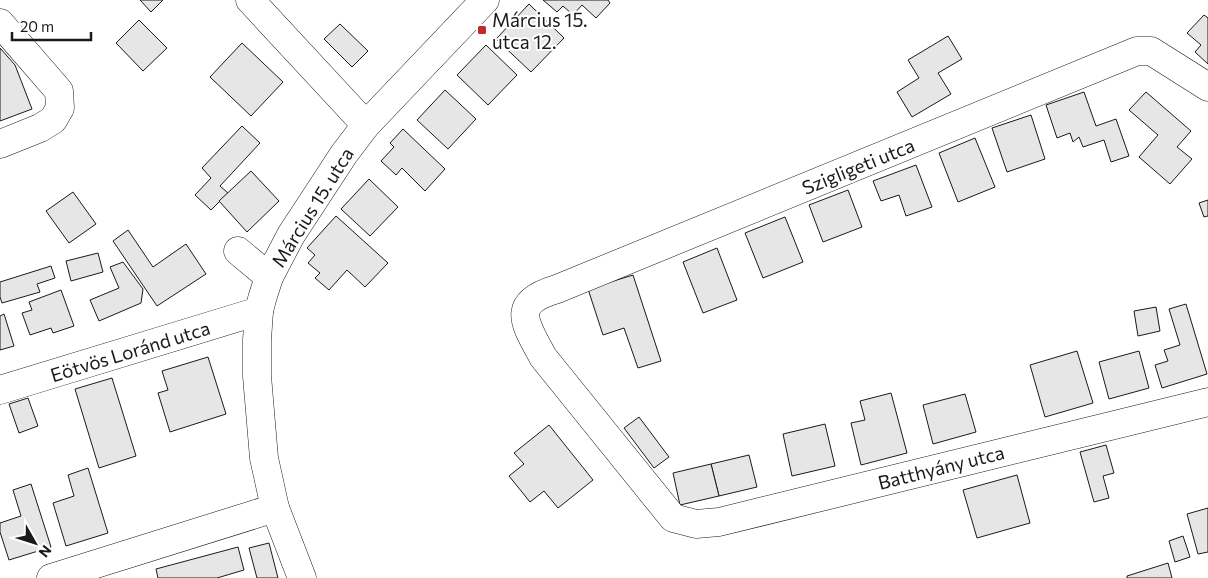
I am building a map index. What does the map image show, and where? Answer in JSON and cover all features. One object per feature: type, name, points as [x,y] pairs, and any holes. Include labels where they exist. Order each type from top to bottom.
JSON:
[{"type":"street","points":[[250,0],[366,125]]},
{"type":"street","name":"Március 15. utca","points":[[302,578],[274,508],[264,458],[257,358],[259,311],[269,277],[291,235],[344,154],[366,125],[485,0]]},
{"type":"street","points":[[0,23],[59,91],[60,108],[53,120],[40,128],[0,144]]},
{"type":"street","name":"Szigligeti utca","points":[[673,518],[543,357],[527,327],[525,313],[530,301],[542,294],[1137,51],[1151,51],[1170,61],[1208,87]]},
{"type":"street","points":[[238,250],[269,277]]},
{"type":"street","name":"Eötvös Loránd utca","points":[[0,390],[259,311]]},
{"type":"street","name":"Batthyány utca","points":[[673,518],[696,524],[720,522],[1208,402]]},
{"type":"street","points":[[51,578],[100,571],[274,508]]},
{"type":"building","points":[[140,0],[163,0],[151,12]]},
{"type":"building","points":[[543,0],[608,0],[610,3],[596,18],[582,5],[573,15],[563,6],[557,12]]},
{"type":"building","points":[[529,4],[564,38],[531,72],[496,39]]},
{"type":"building","points":[[1204,15],[1208,18],[1208,64],[1195,52],[1201,45],[1187,33]]},
{"type":"building","points":[[139,20],[167,48],[143,71],[116,43]]},
{"type":"building","points":[[340,24],[368,51],[352,67],[324,39]]},
{"type":"building","points":[[948,36],[962,59],[938,73],[951,94],[912,117],[897,92],[919,78],[908,60]]},
{"type":"building","points":[[242,43],[283,82],[251,116],[210,77]]},
{"type":"building","points":[[486,45],[517,75],[488,105],[457,75]]},
{"type":"building","points":[[0,48],[15,65],[32,109],[0,121]]},
{"type":"building","points":[[445,90],[476,119],[448,149],[417,120]]},
{"type":"building","points":[[1084,92],[1096,126],[1116,119],[1129,156],[1111,162],[1104,140],[1083,147],[1079,137],[1073,142],[1070,133],[1057,138],[1046,105]]},
{"type":"building","points":[[1146,92],[1191,131],[1177,147],[1192,159],[1170,184],[1139,157],[1158,135],[1129,110]]},
{"type":"building","points":[[1031,115],[1045,159],[1007,172],[992,128]]},
{"type":"building","points":[[242,126],[260,143],[220,186],[228,193],[211,210],[195,195],[211,178],[202,168]]},
{"type":"building","points":[[403,129],[445,169],[425,191],[402,168],[396,175],[381,161],[394,147],[390,143]]},
{"type":"building","points":[[975,138],[995,187],[958,202],[939,153]]},
{"type":"building","points":[[916,165],[932,207],[906,216],[899,195],[881,201],[873,181]]},
{"type":"building","points":[[251,171],[279,201],[247,232],[219,201]]},
{"type":"building","points":[[369,179],[398,207],[370,236],[341,209]]},
{"type":"building","points":[[848,190],[862,227],[823,242],[809,205]]},
{"type":"building","points":[[73,192],[96,224],[69,243],[46,211]]},
{"type":"building","points":[[1208,200],[1208,216],[1204,217],[1199,203]]},
{"type":"building","points":[[336,216],[388,263],[365,287],[347,270],[329,290],[315,278],[320,273],[308,263],[315,255],[307,248]]},
{"type":"building","points":[[785,217],[803,262],[763,278],[745,233]]},
{"type":"building","points":[[128,230],[153,267],[186,244],[206,274],[157,306],[113,241]]},
{"type":"building","points":[[717,248],[737,300],[703,313],[683,262]]},
{"type":"building","points":[[98,253],[103,272],[71,281],[66,261]]},
{"type":"building","points":[[123,262],[143,289],[141,303],[99,321],[90,300],[119,288],[110,267]]},
{"type":"building","points":[[51,266],[55,278],[37,284],[40,292],[2,303],[0,282]]},
{"type":"building","points":[[633,275],[661,361],[638,368],[624,328],[603,335],[588,289]]},
{"type":"building","points":[[61,290],[74,326],[53,333],[51,328],[30,335],[22,313],[32,310],[29,302]]},
{"type":"building","points":[[1186,304],[1207,374],[1162,388],[1155,365],[1168,361],[1164,350],[1180,345],[1169,309]]},
{"type":"building","points":[[1156,307],[1160,331],[1138,336],[1134,311]]},
{"type":"building","points":[[4,314],[14,346],[0,350],[0,316]]},
{"type":"building","points":[[1077,351],[1093,403],[1045,417],[1030,365]]},
{"type":"building","points":[[1139,351],[1149,388],[1109,399],[1099,362]]},
{"type":"building","points":[[208,357],[226,414],[170,432],[158,393],[168,390],[162,371]]},
{"type":"building","points":[[112,378],[136,456],[99,468],[75,389]]},
{"type":"building","points":[[891,393],[907,453],[861,465],[851,423],[865,420],[860,401]]},
{"type":"building","points":[[965,394],[976,432],[933,444],[923,405]]},
{"type":"building","points":[[28,398],[38,426],[19,433],[9,404]]},
{"type":"building","points":[[639,417],[669,457],[654,468],[624,428]]},
{"type":"building","points":[[825,424],[835,466],[792,476],[783,434]]},
{"type":"building","points":[[549,425],[593,480],[558,508],[544,491],[530,502],[509,476],[524,464],[514,453]]},
{"type":"building","points":[[1106,445],[1114,473],[1103,476],[1109,498],[1094,502],[1080,452]]},
{"type":"building","points":[[749,455],[757,487],[719,496],[711,464]]},
{"type":"building","points":[[711,464],[719,496],[680,505],[673,473]]},
{"type":"building","points":[[88,468],[108,533],[66,546],[53,503],[74,496],[68,475]]},
{"type":"building","points":[[1017,475],[1030,523],[977,538],[963,490]]},
{"type":"building","points":[[31,484],[51,547],[9,560],[0,532],[0,523],[21,516],[13,490]]},
{"type":"building","points":[[1208,508],[1208,552],[1198,554],[1187,514]]},
{"type":"building","points":[[1183,536],[1190,557],[1175,562],[1169,541]]},
{"type":"building","points":[[269,543],[278,578],[257,578],[249,548]]},
{"type":"building","points":[[238,547],[244,570],[217,578],[158,578],[156,569]]},
{"type":"building","points":[[1168,563],[1172,578],[1127,578],[1127,576]]},
{"type":"place","name":"Március 15. utca 12.","points":[[482,30]]}]
